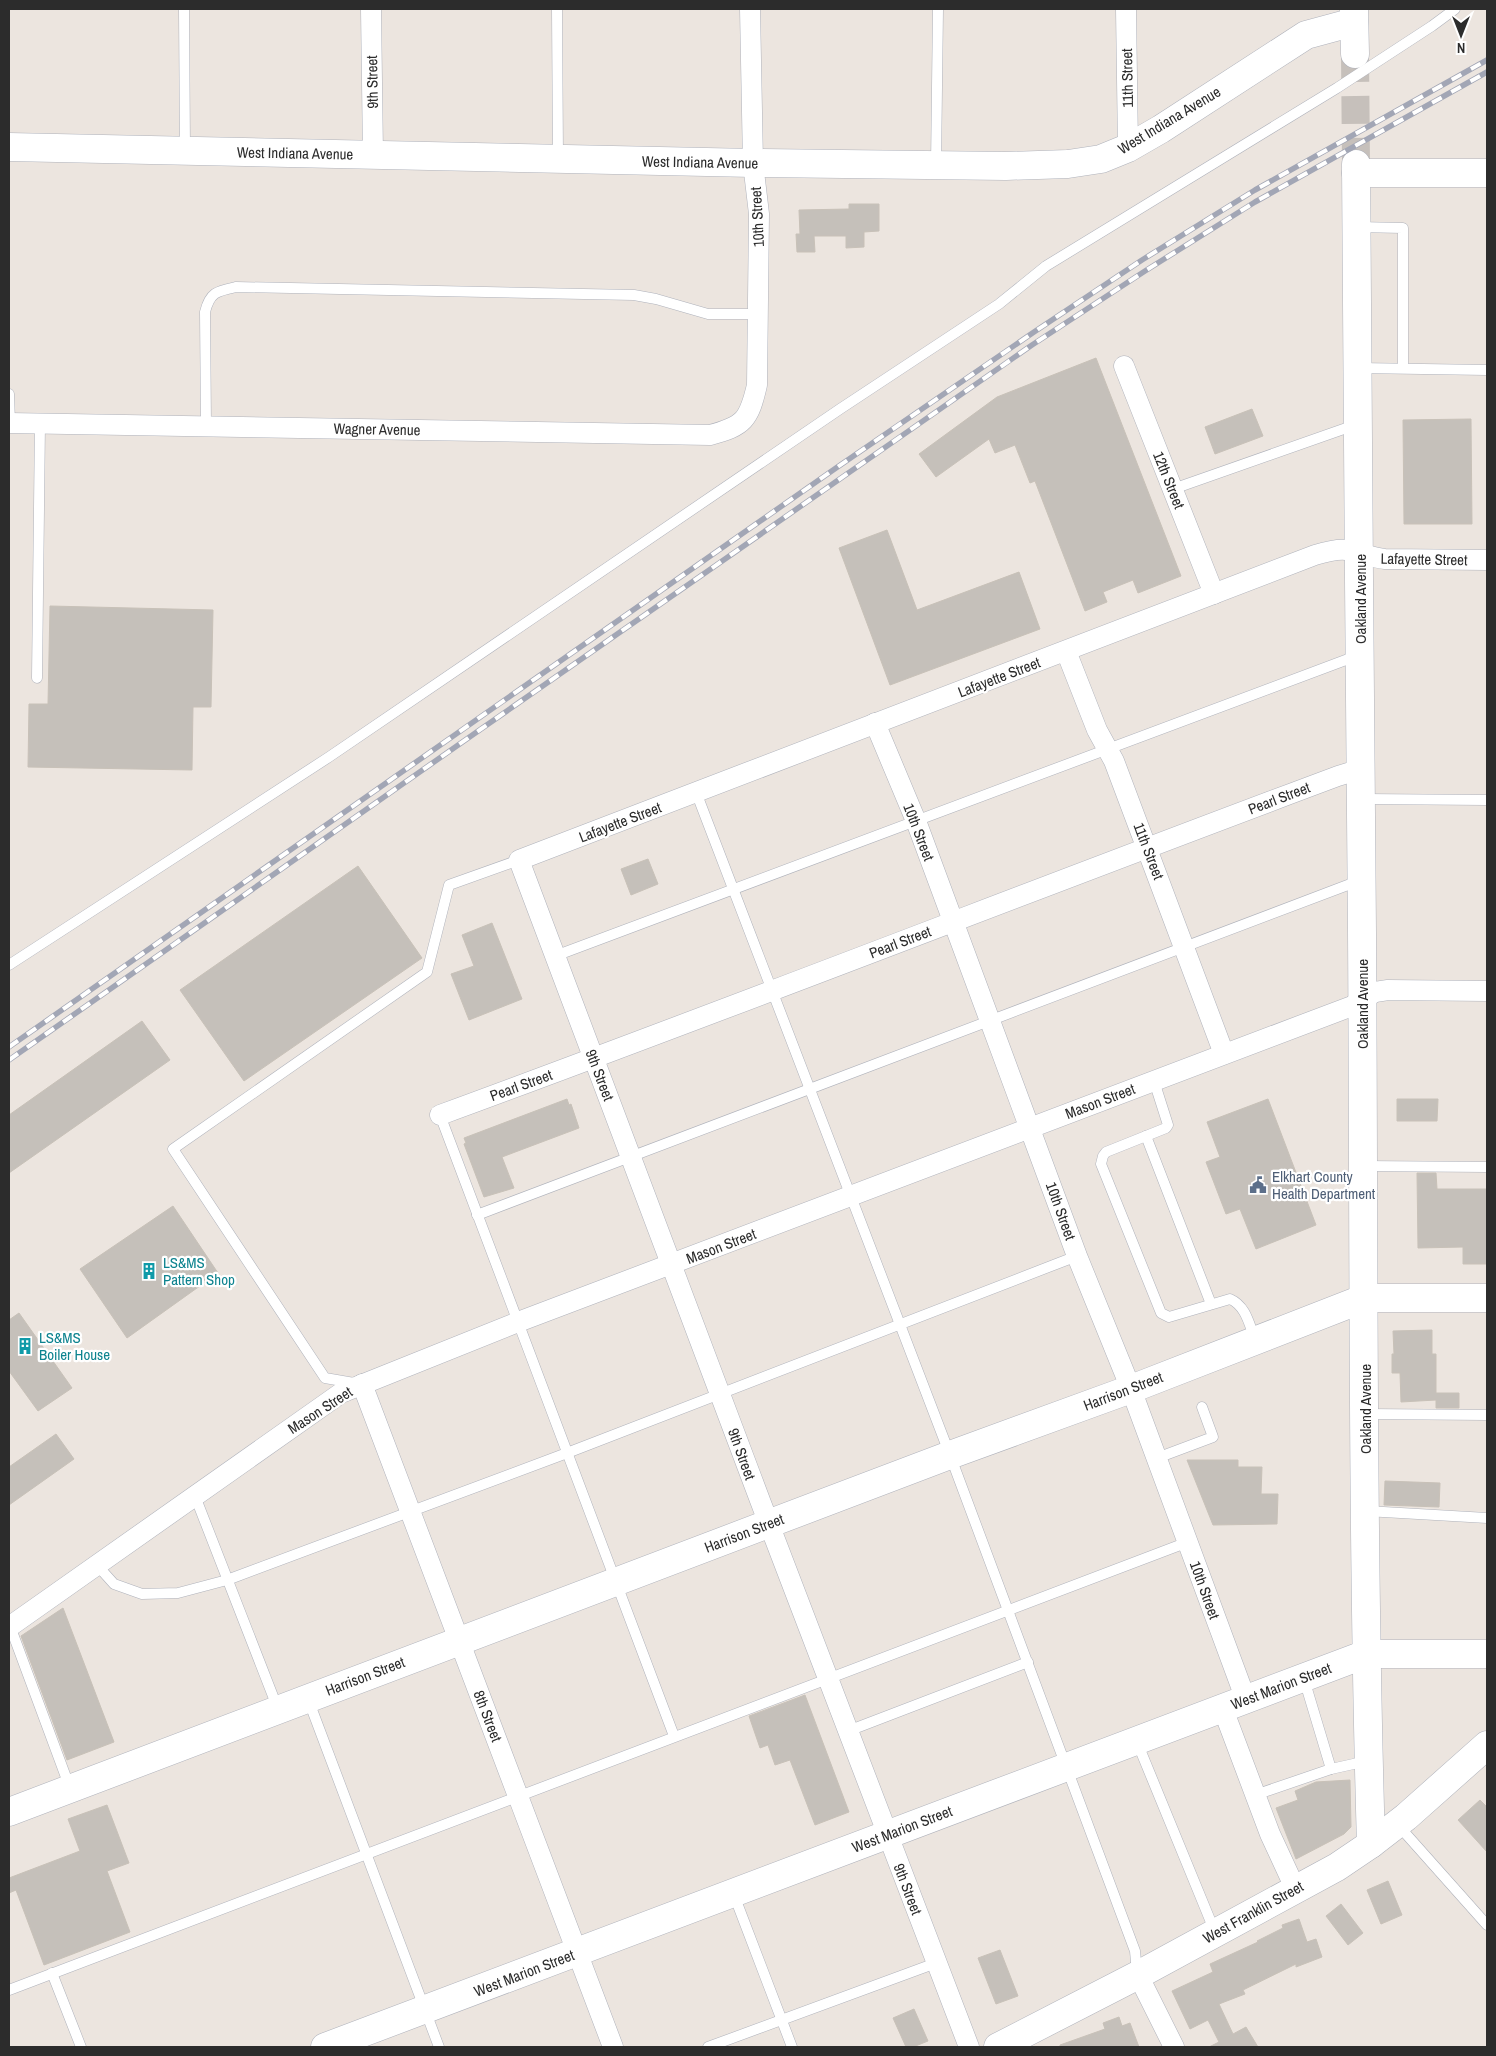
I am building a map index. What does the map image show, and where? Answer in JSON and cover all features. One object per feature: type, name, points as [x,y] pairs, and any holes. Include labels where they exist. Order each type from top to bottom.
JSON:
[{"type":"street","name":"9th Street","points":[[371,9],[373,154]]},
{"type":"street","name":"10th Street","points":[[743,422],[752,405],[757,385],[759,214],[753,163],[750,9]]},
{"type":"street","name":"11th Street","points":[[1126,9],[1128,148]]},
{"type":"street","name":"West Indiana Avenue","points":[[9,147],[753,163],[1006,166],[1068,164],[1102,159],[1128,148],[1161,129],[1306,35],[1354,16]]},
{"type":"street","points":[[1354,16],[1355,54]]},
{"type":"street","name":"Oakland Avenue","points":[[1371,1844],[1366,1654],[1360,554],[1355,368],[1356,168],[1487,173]]},
{"type":"street","name":"12th Street","points":[[1124,366],[1214,594]]},
{"type":"street","name":"Wagner Avenue","points":[[9,423],[710,435],[730,429],[743,422]]},
{"type":"street","name":"Lafayette Street","points":[[519,860],[1325,552],[1348,550],[1385,559],[1487,560]]},
{"type":"street","name":"11th Street","points":[[1066,651],[1097,730],[1114,761],[1148,847],[1224,1054]]},
{"type":"street","name":"10th Street","points":[[875,723],[916,821],[1077,1256],[1131,1389],[1188,1542],[1235,1704],[1256,1796],[1270,1834],[1295,1888]]},
{"type":"street","name":"Pearl Street","points":[[440,1115],[1148,847],[1361,769]]},
{"type":"street","name":"9th Street","points":[[519,860],[828,1680],[969,2047]]},
{"type":"street","name":"Mason Street","points":[[9,1626],[342,1393],[362,1384],[518,1322],[1352,1006],[1362,998],[1375,992],[1388,990],[1487,991]]},
{"type":"street","name":"Harrison Street","points":[[9,1812],[950,1455],[1131,1389],[1365,1298],[1487,1298]]},
{"type":"street","name":"8th Street","points":[[362,1384],[613,2047]]},
{"type":"street","name":"West Marion Street","points":[[325,2047],[1366,1654],[1487,1654]]},
{"type":"street","name":"West Franklin Street","points":[[998,2047],[1138,1975],[1295,1888],[1337,1867],[1397,1824],[1487,1745]]},
{"type":"street","points":[[1138,1975],[1174,2047]]},
{"type":"lane","points":[[184,9],[185,151]]},
{"type":"lane","points":[[557,9],[558,159]]},
{"type":"lane","points":[[936,165],[938,9]]},
{"type":"lane","points":[[9,965],[329,757],[840,409],[999,304],[1046,266],[1337,88],[1455,9]]},
{"type":"lane","points":[[1356,227],[1403,228],[1403,368]]},
{"type":"lane","points":[[206,426],[205,312],[208,300],[218,291],[236,287],[634,295],[656,299],[708,314],[758,314]]},
{"type":"lane","points":[[1355,368],[1487,370]]},
{"type":"lane","points":[[9,394],[9,423]]},
{"type":"lane","points":[[37,678],[40,423]]},
{"type":"lane","points":[[1173,489],[1356,425]]},
{"type":"lane","points":[[555,956],[1360,654]]},
{"type":"lane","points":[[696,792],[1028,1662],[1135,1951],[1138,1975]]},
{"type":"lane","points":[[1361,799],[1487,800]]},
{"type":"lane","points":[[362,1384],[325,1378],[174,1149],[427,972],[449,885],[519,860]]},
{"type":"lane","points":[[477,1215],[1362,880]]},
{"type":"lane","points":[[1154,1081],[1168,1124],[1166,1128],[1106,1152],[1102,1156],[1101,1164],[1161,1312],[1169,1318],[1230,1299],[1238,1302],[1242,1307],[1256,1340]]},
{"type":"lane","points":[[440,1115],[674,1736]]},
{"type":"lane","points":[[1146,1136],[1211,1304]]},
{"type":"lane","points":[[1363,1166],[1487,1167]]},
{"type":"lane","points":[[97,1565],[114,1584],[142,1594],[178,1593],[226,1580],[567,1453],[1077,1256]]},
{"type":"lane","points":[[1157,1458],[1213,1437],[1202,1407]]},
{"type":"lane","points":[[1365,1414],[1487,1415]]},
{"type":"lane","points":[[195,1496],[278,1710]]},
{"type":"lane","points":[[1366,1511],[1487,1518]]},
{"type":"lane","points":[[9,1990],[1188,1542]]},
{"type":"lane","points":[[9,1626],[70,1788]]},
{"type":"lane","points":[[848,1731],[1028,1662]]},
{"type":"lane","points":[[1304,1678],[1331,1769]]},
{"type":"lane","points":[[308,1698],[439,2047]]},
{"type":"lane","points":[[1136,1742],[1215,1932]]},
{"type":"lane","points":[[1256,1796],[1331,1769],[1369,1760]]},
{"type":"lane","points":[[1397,1824],[1487,1925]]},
{"type":"lane","points":[[734,1894],[792,2047]]},
{"type":"lane","points":[[708,2047],[936,1963]]},
{"type":"lane","points":[[52,1973],[81,2047]]},
{"type":"building","points":[[849,204],[879,204],[879,231],[864,232],[864,247],[846,248],[846,236],[814,236],[815,252],[797,252],[796,234],[800,234],[799,210],[849,209]]},
{"type":"building","points":[[1096,358],[1181,576],[1138,593],[1133,580],[1103,592],[1107,602],[1085,611],[1035,481],[1030,483],[1015,445],[995,453],[989,439],[936,477],[919,454],[997,397]]},
{"type":"building","points":[[1252,409],[1263,436],[1215,454],[1205,427]]},
{"type":"building","points":[[1471,419],[1472,524],[1404,524],[1403,420]]},
{"type":"building","points":[[887,530],[917,610],[1019,572],[1040,629],[890,685],[839,548]]},
{"type":"building","points":[[50,606],[213,610],[211,707],[193,707],[192,770],[28,767],[29,704],[48,704]]},
{"type":"building","points":[[648,859],[658,884],[631,895],[621,869]]},
{"type":"building","points":[[358,866],[422,958],[244,1081],[180,990]]},
{"type":"building","points":[[492,923],[522,999],[469,1020],[451,974],[474,966],[462,935]]},
{"type":"building","points":[[142,1021],[170,1060],[9,1173],[9,1115]]},
{"type":"building","points":[[567,1099],[569,1105],[571,1104],[579,1128],[502,1157],[514,1188],[484,1197],[464,1144],[466,1143],[464,1138]]},
{"type":"building","name":"Elkhart County Health Department","points":[[1268,1099],[1316,1225],[1256,1249],[1240,1209],[1226,1214],[1206,1162],[1220,1157],[1207,1122]]},
{"type":"building","points":[[1397,1099],[1438,1099],[1437,1121],[1397,1121]]},
{"type":"building","points":[[1417,1173],[1436,1173],[1437,1189],[1487,1189],[1487,1264],[1463,1264],[1463,1247],[1418,1248]]},
{"type":"building","name":"LS&MS Pattern Shop","points":[[173,1206],[218,1273],[127,1338],[80,1269]]},
{"type":"building","name":"LS&MS Boiler House","points":[[19,1313],[72,1388],[38,1411],[9,1371],[9,1320]]},
{"type":"building","points":[[1432,1330],[1432,1354],[1436,1354],[1436,1393],[1459,1393],[1459,1408],[1436,1408],[1436,1400],[1401,1402],[1400,1373],[1392,1373],[1392,1354],[1394,1354],[1393,1331]]},
{"type":"building","points":[[56,1434],[74,1459],[9,1505],[9,1467]]},
{"type":"building","points":[[1187,1460],[1238,1460],[1238,1467],[1262,1467],[1261,1494],[1278,1494],[1277,1524],[1213,1525]]},
{"type":"building","points":[[1385,1481],[1440,1483],[1439,1507],[1384,1505]]},
{"type":"building","points":[[63,1608],[114,1742],[67,1760],[21,1636]]},
{"type":"building","points":[[805,1695],[849,1812],[815,1825],[790,1760],[775,1765],[768,1745],[760,1748],[749,1716]]},
{"type":"building","points":[[1350,1780],[1351,1827],[1344,1834],[1296,1859],[1276,1808],[1298,1800],[1295,1791],[1316,1782]]},
{"type":"building","points":[[1480,1800],[1487,1807],[1487,1852],[1458,1820]]},
{"type":"building","points":[[107,1805],[129,1863],[107,1871],[130,1932],[44,1965],[16,1890],[9,1893],[9,1878],[80,1851],[68,1819]]},
{"type":"building","points":[[1388,1881],[1402,1915],[1381,1924],[1367,1890]]},
{"type":"building","points":[[1341,1904],[1363,1933],[1348,1945],[1326,1916]]},
{"type":"building","points":[[1299,1919],[1307,1942],[1316,1939],[1322,1957],[1296,1967],[1296,1964],[1243,1990],[1245,1994],[1219,2004],[1233,2034],[1246,2027],[1258,2047],[1209,2047],[1219,2042],[1208,2020],[1190,2029],[1172,1991],[1213,1972],[1210,1964],[1258,1942],[1283,1928],[1282,1925]]},
{"type":"building","points":[[1000,1950],[1018,1996],[996,2004],[978,1958]]},
{"type":"building","points":[[914,2009],[928,2041],[913,2047],[906,2047],[893,2018]]},
{"type":"building","points":[[1119,2017],[1122,2026],[1130,2023],[1139,2047],[1060,2047],[1060,2045],[1105,2029],[1103,2023]]},
{"type":"tunnel","points":[[1355,54],[1356,164]]},
{"type":"railway","points":[[9,1047],[836,468],[1034,332],[1142,260],[1255,190],[1487,60]]},
{"type":"railway","points":[[9,1060],[1032,345],[1255,202],[1487,72]]},
{"type":"place","name":"Elkhart County Health Department","points":[[1258,1185]]},
{"type":"place","name":"LS&MS Pattern Shop","points":[[149,1271]]},
{"type":"place","name":"LS&MS Boiler House","points":[[25,1346]]}]
